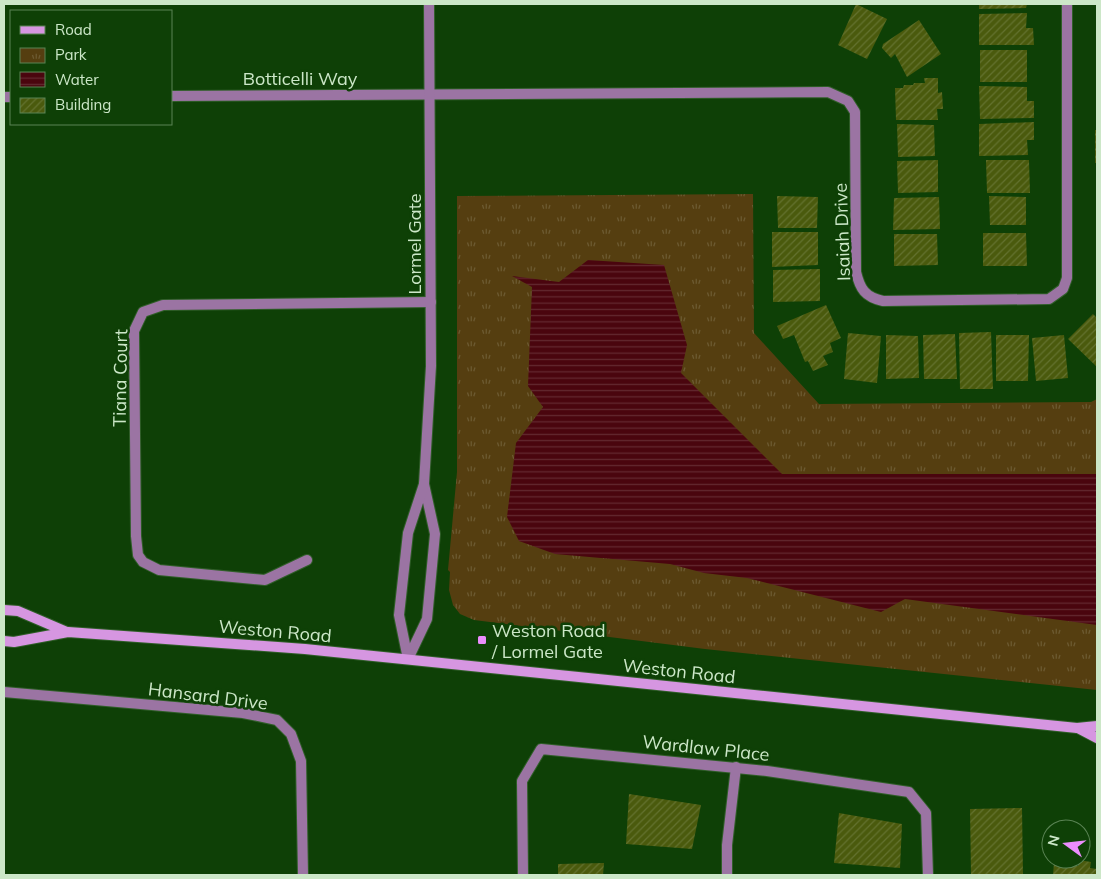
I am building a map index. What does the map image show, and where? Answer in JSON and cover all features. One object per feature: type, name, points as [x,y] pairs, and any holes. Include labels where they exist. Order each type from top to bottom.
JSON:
[{"type":"main road","name":"Weston Road","points":[[4,610],[18,611],[68,632]]},
{"type":"main road","name":"Weston Road","points":[[4,641],[14,642],[68,632],[306,649],[1077,728],[1097,726]]},
{"type":"main road","name":"Weston Road","points":[[1077,728],[1097,738]]},
{"type":"street","name":"Lormel Gate","points":[[408,660],[399,614],[408,534],[424,484],[431,366],[429,4]]},
{"type":"street","name":"Isaiah Drive","points":[[429,94],[828,92],[838,94],[848,101],[855,112],[856,272],[859,288],[866,294],[883,301],[1049,299],[1063,289],[1067,278],[1067,4]]},
{"type":"street","name":"Botticelli Way","points":[[172,96],[429,94]]},
{"type":"street","name":"Tiana Court","points":[[307,560],[266,580],[159,570],[143,562],[138,555],[136,536],[134,331],[137,320],[142,312],[162,305],[431,302]]},
{"type":"street","name":"Lormel Gate","points":[[408,660],[427,618],[435,534],[424,484]]},
{"type":"street","name":"Hansard Drive","points":[[4,692],[244,713],[277,720],[291,734],[302,761],[303,875]]},
{"type":"street","name":"Wardlaw Place","points":[[523,875],[522,781],[540,749],[736,767],[909,792],[926,813],[928,875]]},
{"type":"street","points":[[727,875],[726,845],[736,767]]},
{"type":"green space","points":[[753,194],[754,333],[819,404],[1091,402],[1097,399],[1097,690],[705,649],[474,620],[460,614],[453,605],[449,590],[450,572],[448,570],[457,472],[457,196]]},
{"type":"water","points":[[588,260],[664,265],[687,345],[681,373],[782,474],[1097,474],[1097,625],[905,599],[881,612],[747,578],[704,573],[670,564],[555,554],[519,541],[507,517],[516,443],[543,407],[528,386],[532,287],[512,276],[559,282]]},
{"type":"building","points":[[856,4],[887,19],[867,59],[838,45]]},
{"type":"building","points":[[979,4],[1027,4],[1026,8],[979,9]]},
{"type":"building","points":[[1027,13],[1026,28],[1033,28],[1034,45],[979,45],[979,14]]},
{"type":"building","points":[[919,20],[941,54],[907,77],[895,54],[891,58],[882,48],[883,44]]},
{"type":"building","points":[[980,50],[1027,50],[1027,82],[980,82]]},
{"type":"building","points":[[924,78],[938,78],[938,93],[942,92],[943,109],[937,109],[938,120],[896,120],[895,88],[903,88],[904,85],[913,85],[914,83],[925,83]]},
{"type":"building","points":[[979,86],[1027,87],[1027,101],[1034,101],[1034,118],[980,119]]},
{"type":"building","points":[[1034,122],[1034,140],[1027,140],[1028,155],[979,156],[979,124]]},
{"type":"building","points":[[897,124],[934,125],[935,156],[898,157]]},
{"type":"building","points":[[1095,130],[1097,130],[1097,163],[1095,163]]},
{"type":"building","points":[[938,160],[938,192],[898,193],[897,161]]},
{"type":"building","points":[[986,160],[1029,160],[1030,193],[987,193]]},
{"type":"building","points":[[777,196],[818,197],[817,228],[778,228]]},
{"type":"building","points":[[989,196],[1026,197],[1026,225],[990,225]]},
{"type":"building","points":[[939,197],[940,229],[893,230],[894,198]]},
{"type":"building","points":[[772,232],[818,232],[818,265],[772,267]]},
{"type":"building","points":[[983,233],[1026,233],[1027,266],[983,266]]},
{"type":"building","points":[[894,234],[937,234],[938,265],[894,266]]},
{"type":"building","points":[[820,269],[820,301],[773,302],[773,270]]},
{"type":"building","points":[[826,305],[841,338],[830,343],[833,352],[823,356],[828,365],[813,371],[808,361],[805,362],[794,335],[783,339],[777,326]]},
{"type":"building","points":[[1093,314],[1097,318],[1097,367],[1068,339]]},
{"type":"building","points":[[991,332],[993,389],[960,389],[959,333]]},
{"type":"building","points":[[848,333],[881,336],[877,383],[844,379]]},
{"type":"building","points":[[955,334],[957,379],[924,379],[923,335]]},
{"type":"building","points":[[886,335],[918,336],[919,378],[886,379]]},
{"type":"building","points":[[996,335],[1029,335],[1028,381],[996,381]]},
{"type":"building","points":[[1064,335],[1068,378],[1036,381],[1032,338]]},
{"type":"building","points":[[629,794],[701,805],[692,849],[626,844]]},
{"type":"building","points":[[1022,808],[1023,875],[971,875],[970,809]]},
{"type":"building","points":[[839,813],[902,824],[900,868],[834,863]]},
{"type":"building","points":[[604,863],[603,875],[558,875],[558,864]]},
{"type":"building","points":[[1054,869],[1097,869],[1097,875],[1053,875]]},
{"type":"place","name":"Weston Road / Lormel Gate","points":[[482,640]]}]
